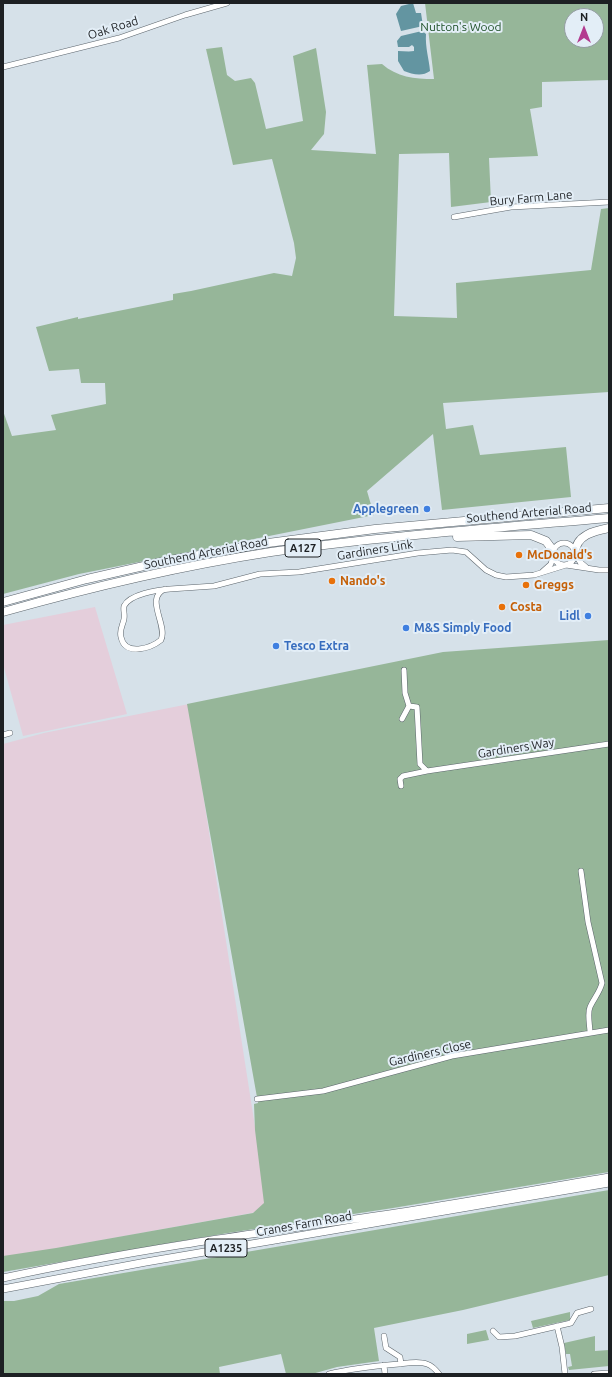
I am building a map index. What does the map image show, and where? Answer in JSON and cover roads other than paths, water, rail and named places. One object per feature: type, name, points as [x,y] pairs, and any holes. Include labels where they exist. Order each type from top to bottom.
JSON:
[{"type":"highway","name":"A127","points":[[524,516],[609,504]]},
{"type":"highway","name":"Southend Arterial Road","points":[[3,602],[87,579],[155,564],[268,543],[375,529],[609,508]]},
{"type":"highway","name":"Southend Arterial Road","points":[[3,612],[82,591],[172,570],[270,552],[357,541],[609,518]]},
{"type":"highway","points":[[575,553],[576,545],[580,539],[590,533],[609,528]]},
{"type":"highway","name":"A127","points":[[357,541],[525,534],[538,537],[546,541],[550,545],[553,554]]},
{"type":"main road","name":"Cranes Farm Road","points":[[3,1278],[99,1259],[210,1240],[384,1214],[609,1177]]},
{"type":"main road","name":"Cranes Farm Road","points":[[3,1289],[138,1263],[609,1184]]},
{"type":"street","name":"Oak Road","points":[[3,67],[119,38],[185,15],[227,3]]},
{"type":"street","name":"Bury Farm Lane","points":[[454,217],[511,207],[609,202]]},
{"type":"street","points":[[593,569],[580,562],[570,544],[564,543],[558,545],[553,554],[557,563],[560,564],[593,569],[609,570]]},
{"type":"street","name":"Gardiners Link","points":[[165,589],[159,593],[156,600],[162,631],[161,640],[144,649],[134,649],[126,645],[121,639],[124,618],[123,608],[125,603],[143,594],[165,589],[214,586],[260,574],[299,572],[418,553],[452,550],[466,552],[486,570],[500,576],[512,577],[534,575],[566,565]]},
{"type":"street","points":[[566,565],[573,560],[575,553]]},
{"type":"street","name":"Gardiners Link","points":[[534,575],[548,568],[553,561],[553,554]]},
{"type":"street","points":[[402,719],[409,706],[405,693],[404,670]]},
{"type":"street","points":[[409,706],[417,707],[420,764],[427,772]]},
{"type":"street","points":[[3,735],[10,733]]},
{"type":"street","name":"Gardiners Way","points":[[401,786],[400,780],[403,776],[609,744]]},
{"type":"street","points":[[581,871],[588,922],[602,983],[588,1014],[590,1033]]},
{"type":"street","name":"Gardiners Close","points":[[257,1099],[323,1091],[450,1056],[609,1030]]},
{"type":"street","points":[[493,1331],[499,1337],[510,1337],[571,1323],[577,1313],[591,1309]]},
{"type":"street","points":[[557,1326],[565,1374]]},
{"type":"street","points":[[384,1336],[386,1348],[400,1357],[401,1364]]},
{"type":"street","points":[[329,1374],[351,1369],[384,1365],[425,1364],[433,1367],[439,1374]]},
{"type":"street","points":[[384,1365],[385,1374]]},
{"type":"street","points":[[596,1374],[609,1373]]},
{"type":"water","points":[[413,3],[416,13],[421,13],[423,26],[401,31],[396,14],[401,6]]},
{"type":"water","points":[[422,31],[426,34],[430,71],[424,74],[414,74],[404,71],[398,61],[398,51],[414,51],[414,47],[412,45],[409,47],[398,47],[397,41],[401,36]]},
{"type":"place","name":"Applegreen","points":[[427,509]]},
{"type":"place","name":"McDonald's","points":[[519,555]]},
{"type":"place","name":"Nando's","points":[[332,581]]},
{"type":"place","name":"Greggs","points":[[526,585]]},
{"type":"place","name":"Costa","points":[[502,607]]},
{"type":"place","name":"Lidl","points":[[588,616]]},
{"type":"place","name":"M&S Simply Food","points":[[406,628]]},
{"type":"place","name":"Tesco Extra","points":[[276,646]]},
{"type":"park label","name":"Nutton's Wood","points":[[461,27]]}]
